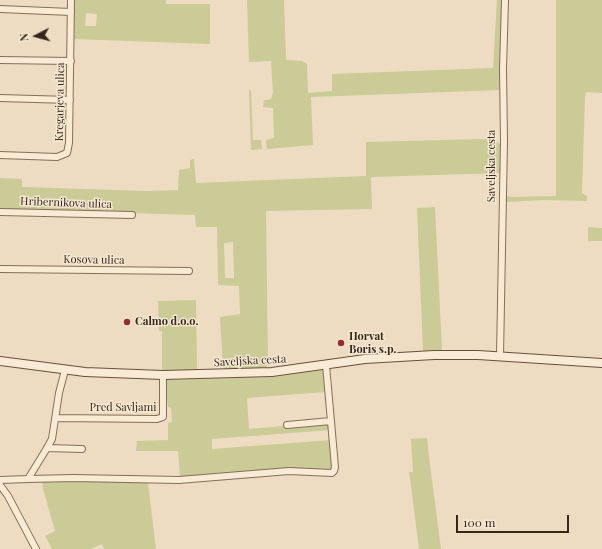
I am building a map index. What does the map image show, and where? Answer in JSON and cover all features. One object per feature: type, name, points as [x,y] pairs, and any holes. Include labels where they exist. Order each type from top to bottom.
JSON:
[{"type":"street","name":"Kregarjeva ulica","points":[[0,155],[57,157],[67,153],[69,148],[72,0]]},
{"type":"street","name":"Saveljska cesta","points":[[500,356],[504,141],[503,69],[506,0]]},
{"type":"street","points":[[0,9],[71,12]]},
{"type":"street","points":[[0,60],[71,61]]},
{"type":"street","points":[[0,98],[70,100]]},
{"type":"street","name":"Hribernikova ulica","points":[[0,212],[132,215]]},
{"type":"street","name":"Kosova ulica","points":[[0,269],[188,271]]},
{"type":"street","name":"Saveljska cesta","points":[[0,361],[65,370],[163,375],[272,372],[365,359],[405,356],[500,356],[602,363]]},
{"type":"street","points":[[0,480],[73,478],[179,480],[289,471],[332,473],[335,467],[326,365]]},
{"type":"street","points":[[28,479],[52,439],[59,393],[65,370]]},
{"type":"street","name":"Pred Savljami","points":[[56,418],[157,419],[163,417],[163,375]]},
{"type":"street","points":[[287,425],[331,421]]},
{"type":"street","points":[[47,448],[82,449]]},
{"type":"street","points":[[0,485],[8,496],[36,549]]},
{"type":"green space","points":[[74,0],[166,0],[166,4],[210,4],[210,44],[74,39]],"holes":[[[86,13],[97,14],[96,26],[85,26]]]},
{"type":"green space","points":[[247,0],[284,0],[286,60],[302,61],[307,64],[308,93],[332,91],[332,74],[493,68],[497,0],[503,0],[500,60],[501,90],[311,97],[313,145],[267,149],[266,140],[274,138],[273,108],[263,107],[264,100],[271,99],[273,93],[271,61],[249,62]]},
{"type":"green space","points":[[556,0],[602,0],[602,93],[586,92],[585,97],[582,193],[587,196],[587,201],[543,200],[506,202],[505,196],[556,196]]},
{"type":"green space","points":[[249,90],[251,90],[253,140],[261,140],[262,149],[251,150]]},
{"type":"green space","points":[[491,139],[500,144],[501,173],[371,177],[372,209],[266,211],[268,363],[264,368],[225,370],[223,368],[220,317],[240,314],[239,286],[218,285],[217,227],[196,227],[195,215],[0,209],[0,178],[22,179],[22,187],[146,191],[178,190],[179,170],[190,168],[190,160],[194,159],[196,183],[366,176],[366,142]],"holes":[[[233,242],[234,278],[225,278],[224,243]]]},
{"type":"green space","points":[[435,207],[442,350],[423,351],[417,208]]},
{"type":"green space","points":[[588,227],[602,228],[602,241],[588,241]]},
{"type":"green space","points":[[196,300],[197,371],[162,371],[162,331],[159,331],[158,301]]},
{"type":"green space","points":[[323,370],[326,389],[325,392],[247,398],[249,429],[328,422],[330,430],[212,439],[212,449],[331,440],[334,467],[332,471],[299,469],[180,478],[178,451],[136,451],[137,441],[168,440],[168,423],[172,422],[171,408],[168,407],[165,380],[273,377]]},
{"type":"green space","points":[[427,438],[441,549],[419,549],[409,472],[413,472],[411,439]]},
{"type":"green space","points":[[73,480],[148,483],[156,549],[104,549],[102,544],[91,549],[52,549],[45,536],[55,531],[42,481]]},
{"type":"place","name":"Calmo d.o.o.","points":[[127,322]]},
{"type":"place","name":"Horvat Boris s.p.","points":[[341,343]]}]
